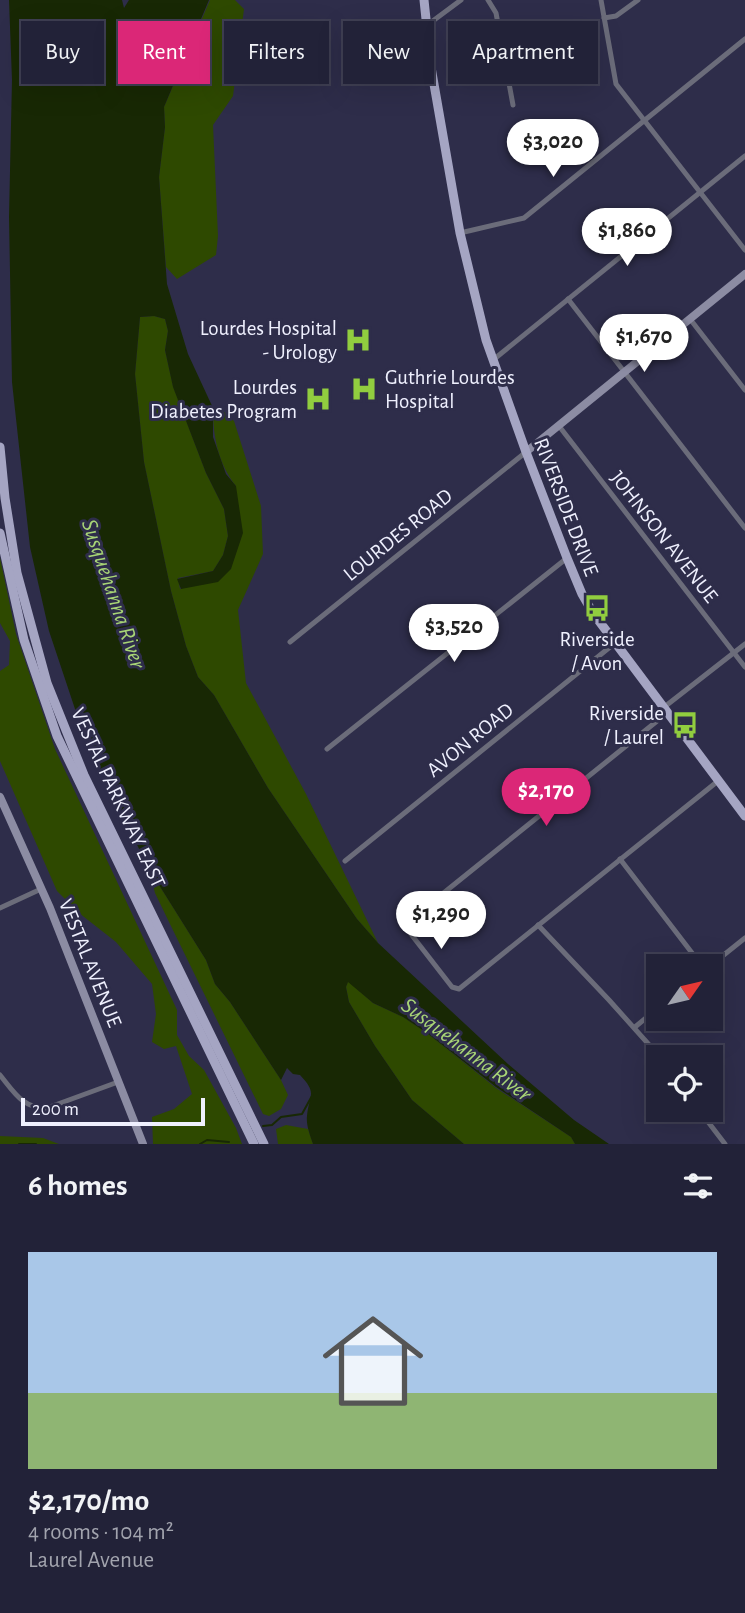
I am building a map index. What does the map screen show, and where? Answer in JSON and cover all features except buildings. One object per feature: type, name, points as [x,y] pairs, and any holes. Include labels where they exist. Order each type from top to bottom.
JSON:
[{"type":"main road","name":"RIVERSIDE DRIVE","points":[[424,0],[426,21]]},
{"type":"main road","name":"RIVERSIDE DRIVE","points":[[434,75],[460,233],[493,360],[567,558],[585,600],[615,643],[718,781],[744,811]]},
{"type":"main road","name":"VESTAL PARKWAY EAST","points":[[0,447],[17,573],[47,683],[85,775],[264,1144]]},
{"type":"main road","name":"VESTAL PARKWAY EAST","points":[[0,533],[24,640],[57,736],[254,1144]]},
{"type":"street","points":[[433,21],[461,0]]},
{"type":"street","points":[[488,0],[496,13],[513,105]]},
{"type":"street","points":[[601,0],[616,84],[745,250]]},
{"type":"street","points":[[604,18],[616,16],[638,0]]},
{"type":"street","points":[[460,233],[524,218],[745,40]]},
{"type":"street","points":[[493,360],[745,156]]},
{"type":"street","points":[[526,452],[745,274]]},
{"type":"street","points":[[568,299],[745,528]]},
{"type":"street","points":[[690,319],[745,390]]},
{"type":"street","name":"JOHNSON AVENUE","points":[[559,426],[745,667]]},
{"type":"street","name":"LOURDES ROAD","points":[[290,642],[526,452]]},
{"type":"street","points":[[327,749],[567,558]]},
{"type":"street","name":"AVON ROAD","points":[[345,861],[615,643]]},
{"type":"street","points":[[718,781],[464,986],[456,989],[452,987],[407,929],[407,925],[745,643]]},
{"type":"street","name":"VESTAL AVENUE","points":[[0,797],[41,889],[143,1144]]},
{"type":"street","points":[[620,859],[693,954]]},
{"type":"street","points":[[0,908],[41,889]]},
{"type":"street","points":[[538,925],[650,1045]]},
{"type":"street","points":[[723,956],[745,938]]},
{"type":"street","points":[[635,1027],[646,1018]]},
{"type":"street","points":[[0,1075],[26,1105],[37,1109],[47,1108],[118,1082]]},
{"type":"street","points":[[708,1122],[725,1144]]},
{"type":"green space","points":[[210,0],[235,0],[244,9],[242,21],[224,21],[224,84],[235,84],[233,96],[213,125],[218,236],[216,255],[177,279],[166,267],[159,177],[165,127],[164,107],[174,84],[210,84],[210,21],[201,21]]},
{"type":"green space","points":[[154,316],[165,319],[168,331],[165,350],[173,386],[206,473],[224,509],[228,536],[223,555],[213,571],[178,578],[180,589],[231,569],[236,486],[218,449],[213,408],[222,410],[234,421],[261,506],[263,554],[238,610],[246,683],[306,794],[378,943],[357,919],[268,788],[214,695],[198,677],[186,646],[171,591],[144,462],[135,374],[140,317]]},
{"type":"green space","points":[[0,558],[16,634],[55,749],[177,1010],[177,1035],[189,1056],[204,1070],[242,1144],[153,1144],[152,1117],[174,1109],[192,1094],[176,1046],[164,1049],[152,1042],[156,1014],[152,984],[116,942],[79,913],[57,891],[0,761],[0,671],[9,665],[10,641],[0,623]]},
{"type":"green space","points":[[149,869],[206,960],[215,984],[230,1002],[281,1080],[288,1095],[281,1109],[269,1116],[263,1114],[169,922],[155,893]]},
{"type":"green space","points":[[348,981],[373,1003],[403,1017],[427,1033],[496,1088],[571,1137],[575,1144],[464,1144],[412,1100],[349,1002],[346,987]]},
{"type":"green space","points":[[286,1125],[308,1129],[313,1144],[278,1144],[276,1129]]},
{"type":"green space","points":[[0,1136],[43,1138],[59,1144],[0,1144]]},
{"type":"water","name":"Susquehanna River","points":[[9,0],[122,0],[124,8],[129,0],[209,0],[200,21],[118,21],[118,84],[174,84],[164,107],[165,127],[159,177],[167,284],[188,354],[213,408],[213,437],[226,474],[236,486],[243,533],[231,569],[218,582],[181,589],[177,579],[213,571],[223,555],[228,536],[224,509],[206,473],[173,387],[165,350],[168,331],[165,319],[154,316],[140,317],[135,374],[144,462],[171,591],[186,646],[198,677],[214,695],[268,788],[357,919],[378,943],[508,1064],[574,1120],[609,1144],[575,1144],[571,1137],[496,1087],[427,1033],[403,1017],[373,1003],[348,982],[346,987],[349,1002],[412,1100],[464,1144],[313,1144],[307,1119],[311,1094],[309,1086],[300,1075],[293,1074],[287,1068],[281,1080],[230,1002],[215,984],[206,960],[149,869],[85,739],[49,631],[30,547],[12,382],[9,217],[12,80]]},
{"type":"waterway","points":[[263,1126],[272,1125],[281,1117],[302,1114],[313,1094]]},
{"type":"waterway","points":[[200,1144],[207,1140],[229,1142]]},
{"type":"waterway","points":[[19,1144],[36,1144]]},
{"type":"place","name":"Lourdes Hospital - Urology","points":[[358,340]]},
{"type":"place","name":"Guthrie Lourdes Hospital","points":[[364,389]]},
{"type":"place","name":"Lourdes Diabetes Program","points":[[318,399]]},
{"type":"place","name":"Riverside / Avon","points":[[597,608]]},
{"type":"place","name":"Riverside / Laurel","points":[[685,725]]}]
